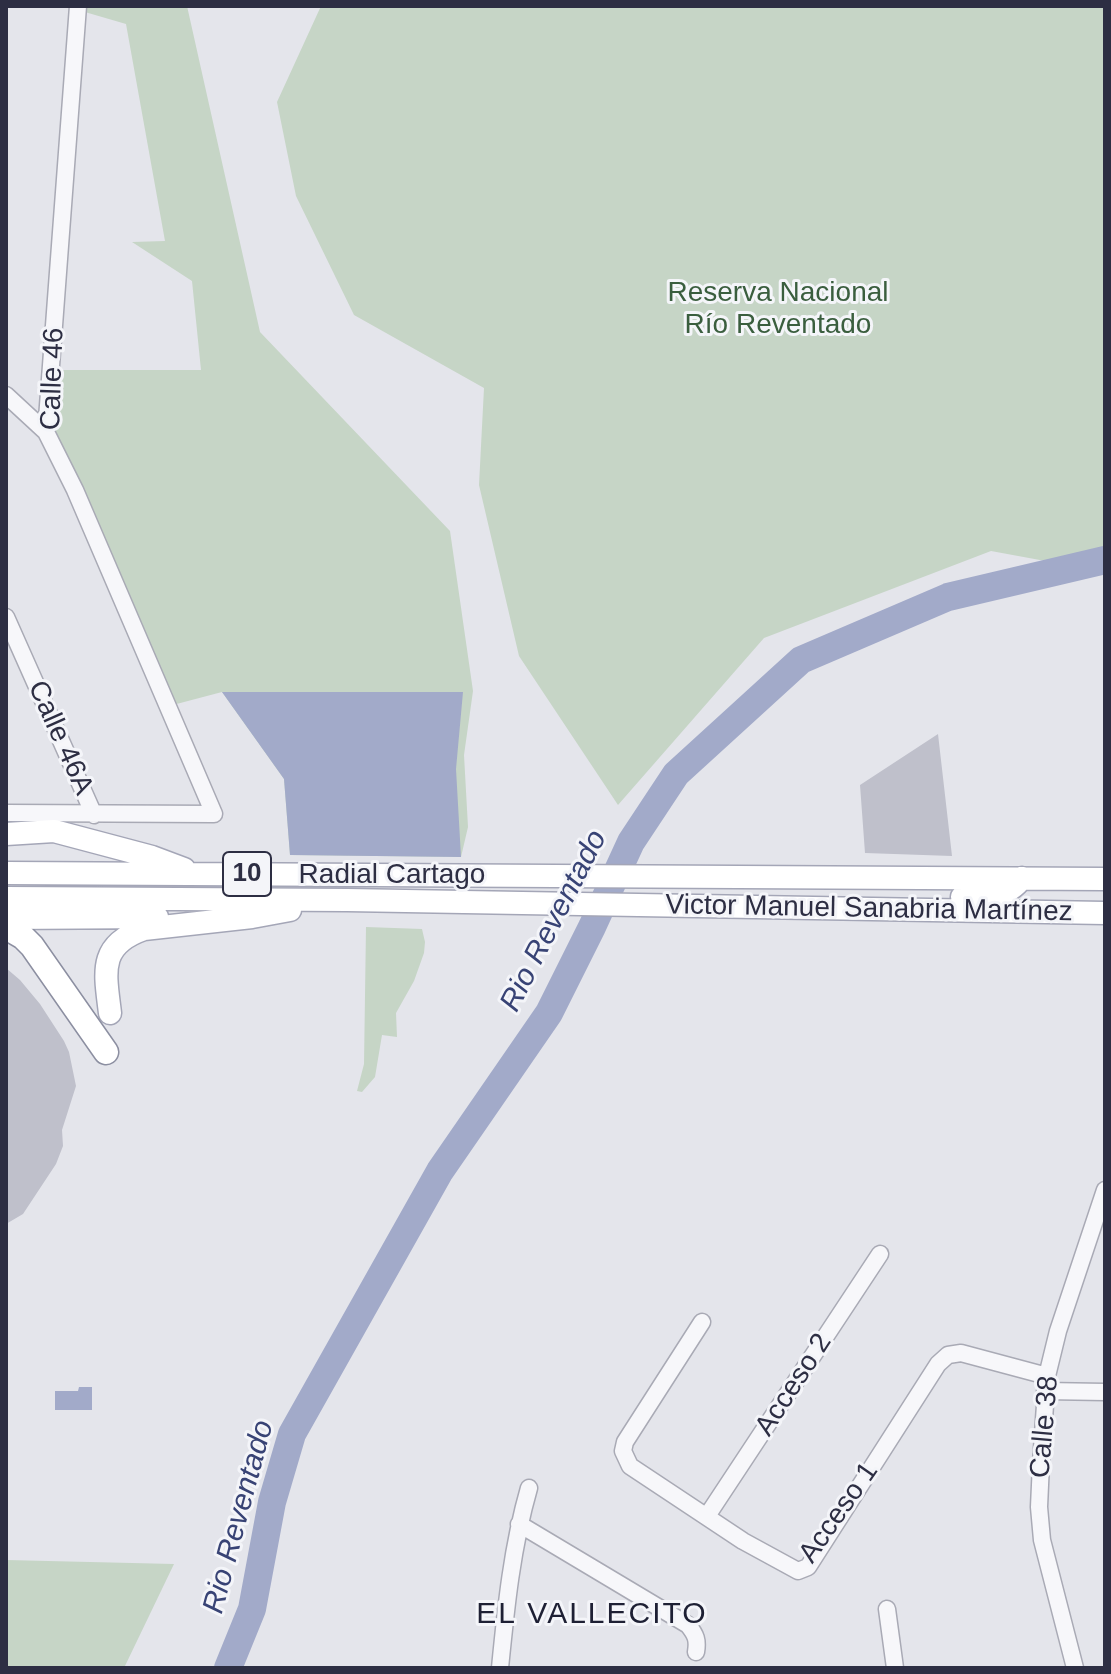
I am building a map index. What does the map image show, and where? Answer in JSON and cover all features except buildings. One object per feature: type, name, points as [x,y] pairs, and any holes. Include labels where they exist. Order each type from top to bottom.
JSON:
[{"type":"highway","points":[[6,927],[32,946],[106,1052]]},
{"type":"main road","points":[[6,834],[54,831],[152,857],[196,874]]},
{"type":"main road","name":"Radial Cartago","points":[[6,873],[635,877]]},
{"type":"main road","name":"Victor Manuel Sanabria Martínez","points":[[635,877],[1105,879]]},
{"type":"main road","points":[[907,910],[909,902],[921,897],[981,898],[1004,894],[1015,888],[1022,878]]},
{"type":"main road","name":"Radial Cartago","points":[[6,898],[633,906]]},
{"type":"main road","points":[[110,1013],[105,970],[107,958],[130,934],[144,929],[252,917],[347,900]]},
{"type":"main road","name":"Victor Manuel Sanabria Martínez","points":[[633,906],[1105,913]]},
{"type":"main road","points":[[6,918],[252,917]]},
{"type":"street","name":"Calle 46","points":[[78,6],[46,432],[75,490],[214,814],[94,815]]},
{"type":"street","points":[[6,395],[46,432]]},
{"type":"street","name":"Calle 46A","points":[[6,617],[94,815]]},
{"type":"street","points":[[6,813],[94,815]]},
{"type":"street","name":"Calle 38","points":[[1075,1668],[1042,1540],[1039,1507],[1046,1384],[1058,1331],[1105,1190]]},
{"type":"street","name":"Acceso 2","points":[[707,1516],[880,1254]]},
{"type":"street","name":"Acceso 1","points":[[702,1322],[625,1442],[623,1451],[630,1466],[743,1541],[798,1571],[808,1567],[938,1364],[948,1355],[961,1353],[1046,1384]]},
{"type":"street","points":[[1046,1384],[1105,1392]]},
{"type":"street","points":[[500,1668],[512,1558],[529,1488]]},
{"type":"street","points":[[519,1524],[688,1625],[695,1634],[696,1652]]},
{"type":"street","points":[[887,1609],[895,1668]]},
{"type":"green space","points":[[78,6],[187,6],[260,332],[450,531],[473,691],[464,755],[468,827],[461,857],[290,855],[284,779],[222,692],[169,706],[46,432],[51,370],[201,370],[192,281],[132,242],[165,241],[126,24],[78,10]]},
{"type":"green space","name":"Reserva Nacional Río Reventado","points":[[321,6],[1105,6],[1105,572],[991,551],[764,638],[618,805],[519,656],[479,485],[484,388],[354,315],[296,196],[277,102]]},
{"type":"green space","points":[[366,927],[422,929],[425,942],[414,981],[396,1013],[397,1037],[382,1035],[375,1077],[362,1092],[357,1091],[364,1064]]},
{"type":"green space","points":[[6,1560],[174,1564],[124,1668],[6,1668]]},
{"type":"water","points":[[222,692],[463,692],[456,769],[461,857],[290,855],[284,779]]},
{"type":"water","points":[[79,1387],[92,1387],[92,1410],[55,1410],[55,1391],[78,1391]]},
{"type":"waterway","name":"Rio Reventado","points":[[228,1668],[252,1609],[272,1502],[292,1434],[440,1171],[549,1013],[631,842],[676,774],[801,660],[948,597],[1105,560]]},
{"type":"district","name":"EL VALLECITO","points":[[592,1615]]}]
